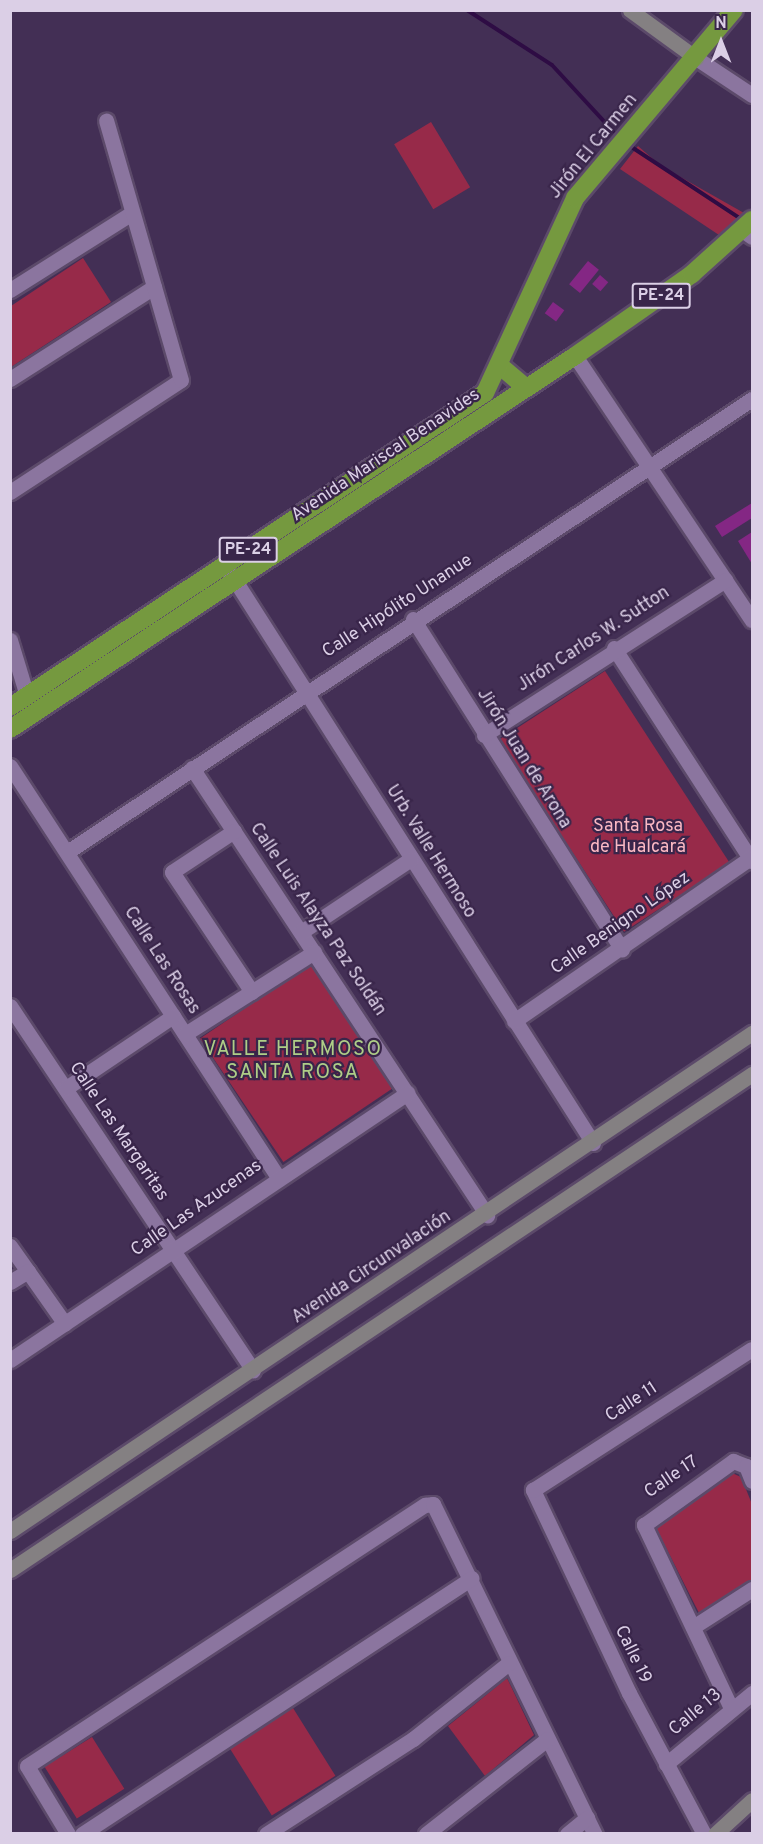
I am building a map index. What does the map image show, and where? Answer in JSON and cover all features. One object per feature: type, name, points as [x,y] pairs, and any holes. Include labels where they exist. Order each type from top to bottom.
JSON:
[{"type":"highway","name":"Jirón El Carmen","points":[[485,393],[499,365],[530,286],[575,198],[735,10]]},
{"type":"highway","name":"PE-24","points":[[575,356],[692,273],[749,229]]},
{"type":"highway","name":"Avenida Mariscal Benavides","points":[[10,729],[575,356]]},
{"type":"highway","points":[[499,365],[526,388]]},
{"type":"highway","name":"Avenida Mariscal Benavides","points":[[10,707],[485,393]]},
{"type":"street","points":[[630,10],[753,96]]},
{"type":"street","points":[[10,492],[181,380],[106,121]]},
{"type":"street","points":[[10,290],[132,213]]},
{"type":"street","points":[[10,379],[154,287]]},
{"type":"street","points":[[575,356],[753,620]]},
{"type":"street","name":"Calle Hipólito Unanue","points":[[67,852],[413,619],[753,399]]},
{"type":"street","name":"Urb. Valle Hermoso","points":[[225,565],[593,1143]]},
{"type":"street","name":"Jirón Carlos W. Sutton","points":[[484,735],[614,648],[726,580]]},
{"type":"street","name":"Jirón Juan de Arona","points":[[413,619],[484,735],[622,950]]},
{"type":"street","points":[[10,640],[27,696]]},
{"type":"street","points":[[614,648],[751,860]]},
{"type":"street","name":"Calle Las Rosas","points":[[10,766],[278,1178]]},
{"type":"street","name":"Calle Luis Alayza Paz Soldán","points":[[192,768],[487,1215]]},
{"type":"street","points":[[234,831],[172,872],[252,992]]},
{"type":"street","points":[[301,932],[411,859]]},
{"type":"street","name":"Calle Benigno López","points":[[514,1021],[622,950],[751,860]]},
{"type":"street","points":[[185,1034],[314,952]]},
{"type":"street","name":"Calle Las Margaritas","points":[[10,1006],[253,1370]]},
{"type":"street","points":[[66,1088],[173,1016]]},
{"type":"street","name":"Avenida Circunvalación","points":[[10,1531],[487,1215],[753,1033]]},
{"type":"street","points":[[10,1570],[405,1302],[753,1074]]},
{"type":"street","name":"Calle Las Azucenas","points":[[10,1360],[278,1178],[408,1093]]},
{"type":"street","points":[[470,1226],[486,1248]]},
{"type":"street","points":[[10,1246],[65,1324]]},
{"type":"street","points":[[10,1282],[28,1271]]},
{"type":"street","points":[[391,1279],[405,1302]]},
{"type":"street","name":"Calle 11","points":[[533,1490],[753,1349]]},
{"type":"street","name":"Calle 17","points":[[731,1708],[644,1525],[733,1461],[746,1466],[753,1481]]},
{"type":"street","name":"Calle 19","points":[[533,1490],[666,1764],[704,1833]]},
{"type":"street","points":[[68,1833],[27,1766],[425,1505],[440,1510],[509,1663],[596,1833]]},
{"type":"street","points":[[82,1833],[471,1578]]},
{"type":"street","points":[[693,1627],[753,1589]]},
{"type":"street","points":[[266,1833],[413,1739],[509,1663]]},
{"type":"street","name":"Calle 13","points":[[666,1764],[731,1708],[753,1693]]},
{"type":"street","points":[[426,1833],[547,1739]]},
{"type":"street","points":[[715,1833],[753,1800]]},
{"type":"street","points":[[567,1833],[587,1818]]},
{"type":"green space","points":[[431,122],[470,187],[433,209],[394,144]]},
{"type":"green space","points":[[638,146],[661,166],[744,213],[719,235],[620,169]]},
{"type":"green space","points":[[83,258],[111,302],[11,367],[11,306]]},
{"type":"green space","name":"Santa Rosa de Hualcará","points":[[605,671],[730,863],[624,932],[499,740]]},
{"type":"green space","points":[[312,963],[395,1087],[283,1162],[200,1038]]},
{"type":"green space","points":[[732,1473],[741,1477],[752,1504],[752,1581],[699,1613],[656,1528]]},
{"type":"green space","points":[[507,1678],[534,1735],[485,1776],[448,1726]]},
{"type":"green space","points":[[293,1708],[335,1776],[272,1816],[229,1748]]},
{"type":"green space","points":[[92,1737],[124,1789],[77,1818],[45,1767]]},
{"type":"building","points":[[588,261],[599,270],[580,293],[569,284]]},
{"type":"building","points":[[600,275],[608,282],[600,291],[592,284]]},
{"type":"building","points":[[553,302],[564,310],[556,322],[545,313]]},
{"type":"building","points":[[752,503],[752,518],[722,537],[715,526]]},
{"type":"building","points":[[752,532],[752,564],[738,541]]},
{"type":"waterway","points":[[467,10],[552,65],[613,131]]},
{"type":"waterway","points":[[633,148],[741,219]]},
{"type":"district","name":"VALLE HERMOSO SANTA ROSA","points":[[293,1062]]}]
